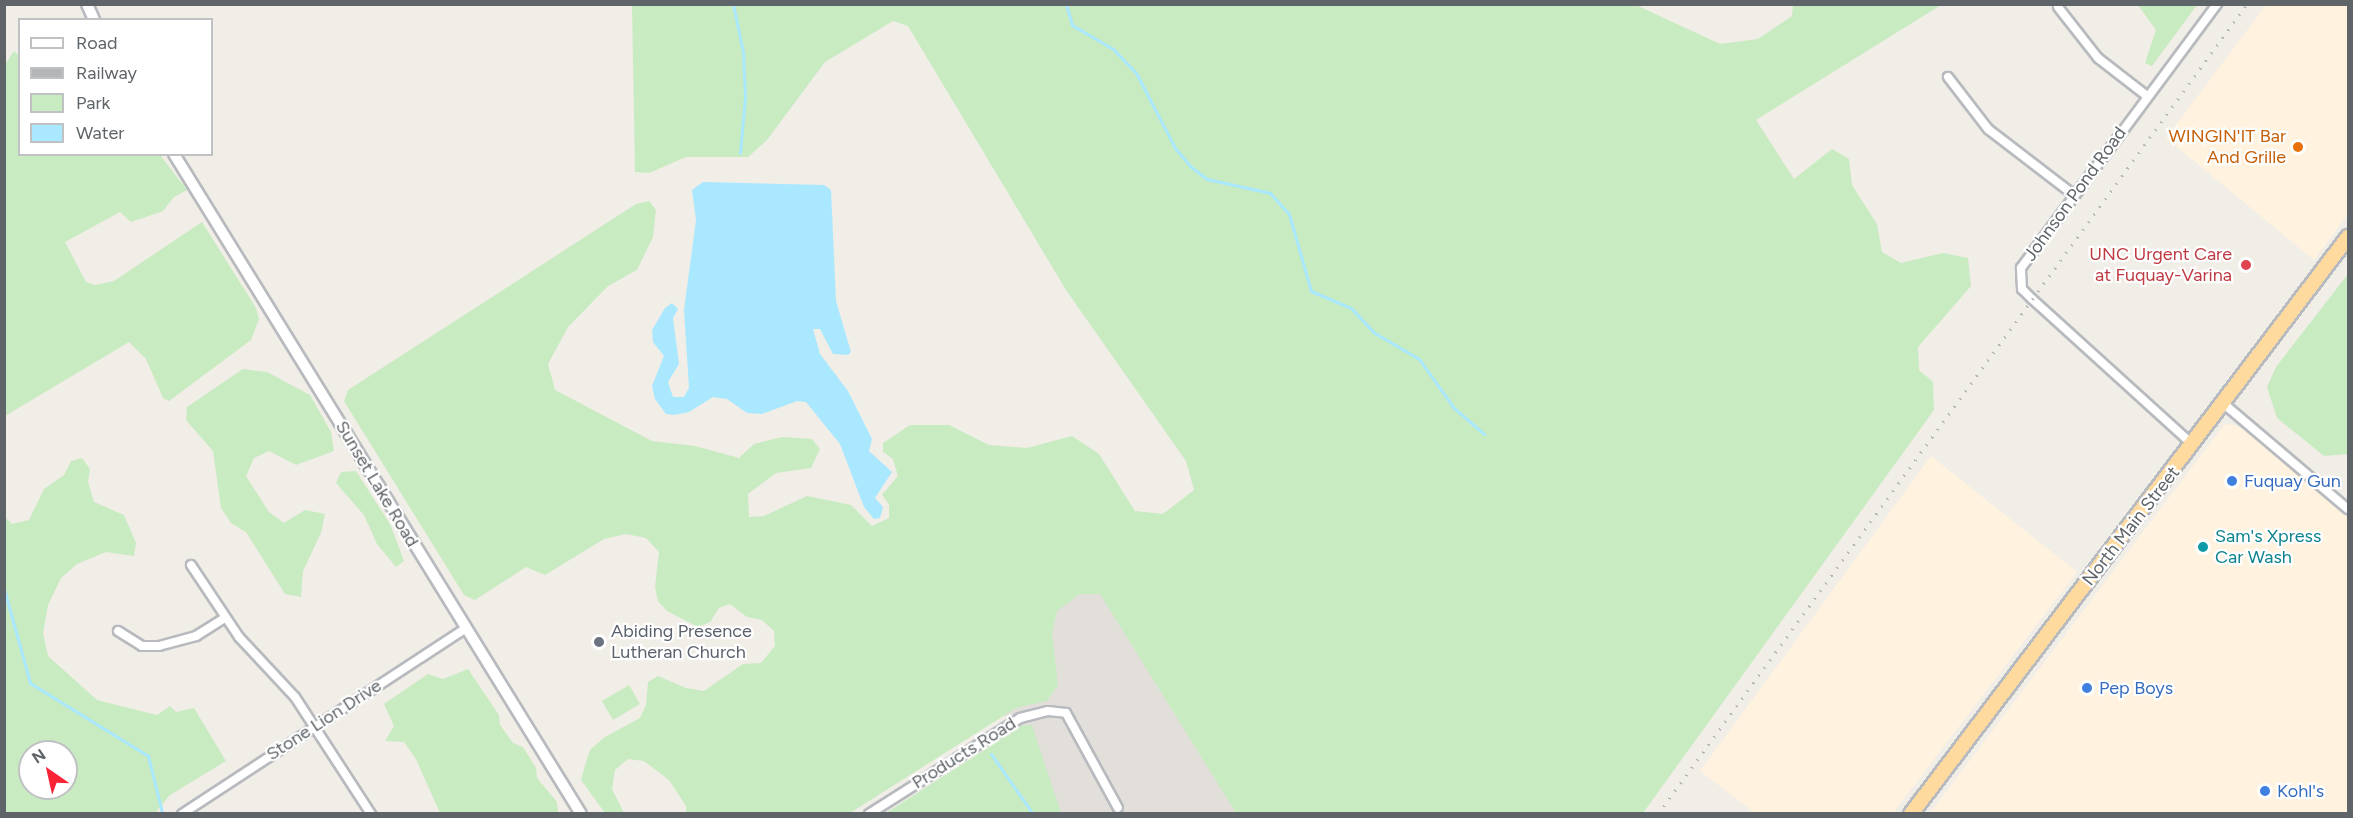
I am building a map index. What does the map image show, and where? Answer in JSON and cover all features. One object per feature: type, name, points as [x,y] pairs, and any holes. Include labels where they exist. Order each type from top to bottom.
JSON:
[{"type":"highway","name":"North Main Street","points":[[1911,813],[2349,237]]},
{"type":"main road","points":[[87,4],[93,18]]},
{"type":"main road","name":"Sunset Lake Road","points":[[175,156],[581,813]]},
{"type":"street","name":"Johnson Pond Road","points":[[2193,445],[2022,289],[2020,268],[2217,4]]},
{"type":"street","points":[[2058,7],[2098,58],[2147,96]]},
{"type":"street","points":[[1948,77],[1988,129],[2074,195]]},
{"type":"street","points":[[2224,404],[2349,509]]},
{"type":"street","points":[[191,565],[225,618],[290,691],[371,813]]},
{"type":"street","points":[[118,631],[142,646],[159,646],[196,636],[225,618]]},
{"type":"street","name":"Stone Lion Drive","points":[[182,813],[466,628]]},
{"type":"street","name":"Products Road","points":[[869,813],[1020,718],[1048,711],[1066,713],[1119,808]]},
{"type":"shaded area","points":[[2266,5],[2348,5],[2348,214],[2314,260],[2166,138]]},
{"type":"shaded area","points":[[2231,424],[2247,431],[2348,518],[2348,813],[1930,813],[2224,425]]},
{"type":"shaded area","points":[[1931,456],[2077,572],[1893,813],[1755,813],[1700,771]]},
{"type":"shaded area","points":[[1084,540],[1263,813],[1048,813],[1001,708]]},
{"type":"green space","points":[[632,5],[1636,5],[1720,44],[1758,39],[1792,16],[1793,5],[1941,5],[1756,120],[1794,179],[1832,149],[1849,159],[1852,185],[1877,224],[1882,252],[1901,263],[1943,253],[1968,258],[1971,286],[1918,347],[1919,370],[1933,382],[1934,410],[1643,813],[1236,813],[1100,594],[1080,594],[1057,611],[1052,633],[1058,685],[1047,701],[1016,708],[850,813],[686,813],[686,806],[669,780],[644,761],[628,759],[615,770],[612,789],[624,813],[605,813],[581,780],[586,762],[590,750],[605,737],[640,718],[646,705],[648,682],[658,676],[686,688],[704,691],[743,664],[761,663],[775,646],[774,631],[762,620],[747,617],[730,604],[719,608],[710,622],[698,627],[667,611],[658,601],[655,587],[659,552],[646,538],[626,534],[604,539],[545,575],[526,567],[475,600],[464,595],[344,401],[348,390],[636,204],[649,201],[656,210],[653,237],[637,270],[608,286],[568,327],[548,364],[555,390],[652,441],[695,446],[739,458],[754,444],[782,437],[812,439],[820,449],[811,468],[776,473],[748,494],[749,517],[764,516],[807,496],[851,505],[872,526],[889,518],[889,504],[882,495],[898,476],[893,459],[883,452],[883,443],[910,425],[949,425],[989,445],[1027,448],[1072,436],[1099,454],[1135,511],[1163,514],[1194,490],[1186,461],[1066,290],[908,26],[893,21],[825,62],[767,140],[748,157],[686,157],[649,173],[635,172]]},
{"type":"green space","points":[[2138,5],[2197,5],[2152,66],[2145,63],[2156,30]]},
{"type":"green space","points":[[14,51],[18,55],[18,156],[161,156],[187,190],[174,197],[163,211],[131,222],[120,212],[65,242],[86,282],[95,285],[114,281],[202,222],[256,308],[259,319],[251,340],[169,401],[163,398],[146,359],[129,342],[5,416],[4,66]]},
{"type":"green space","points":[[2348,274],[2348,454],[2324,456],[2277,418],[2267,387],[2276,367]]},
{"type":"green space","points":[[243,369],[267,372],[310,395],[331,432],[334,451],[296,465],[269,451],[254,458],[246,476],[269,512],[284,523],[305,510],[325,514],[321,533],[303,571],[301,597],[285,594],[246,532],[231,523],[221,508],[213,451],[186,420],[187,407]]},
{"type":"green space","points":[[82,458],[90,469],[88,482],[94,502],[124,515],[136,543],[134,556],[106,552],[77,564],[61,578],[48,605],[43,633],[48,656],[97,700],[157,715],[170,706],[176,712],[194,708],[226,761],[170,795],[155,813],[5,813],[5,517],[12,524],[29,520],[44,489],[64,475],[71,461]]},
{"type":"green space","points":[[356,471],[390,524],[404,561],[396,567],[377,544],[364,515],[336,483],[341,472]]},
{"type":"green space","points":[[468,669],[499,715],[500,725],[513,743],[523,747],[536,768],[537,778],[557,802],[558,813],[440,813],[416,759],[404,742],[385,741],[394,726],[384,704],[428,674],[443,679]]},
{"type":"green space","points":[[629,685],[640,704],[613,720],[602,701]]},
{"type":"green space","points":[[1023,725],[1032,725],[1061,813],[886,813]]},
{"type":"water","points":[[703,182],[824,185],[831,190],[836,301],[851,352],[848,355],[833,354],[820,329],[813,329],[820,354],[848,391],[872,439],[869,451],[892,472],[875,498],[883,507],[880,518],[874,519],[864,507],[840,444],[806,402],[797,401],[762,414],[747,413],[727,399],[713,397],[689,412],[674,415],[666,414],[655,399],[652,386],[664,356],[653,342],[652,330],[665,308],[672,303],[678,309],[673,318],[679,364],[668,382],[673,397],[684,397],[689,388],[684,310],[696,220],[692,190]]},
{"type":"waterway","points":[[733,4],[743,52],[745,97],[740,153]]},
{"type":"waterway","points":[[1066,4],[1072,25],[1113,49],[1136,73],[1175,148],[1191,167],[1207,179],[1270,193],[1289,214],[1311,291],[1351,308],[1373,332],[1419,359],[1454,408],[1484,434]]},
{"type":"waterway","points":[[4,589],[30,683],[148,756],[162,812]]},
{"type":"waterway","points":[[991,754],[1033,814]]},
{"type":"railway","points":[[1658,814],[2247,4]]},
{"type":"place","name":"WINGIN'IT Bar And Grille","points":[[2298,147]]},
{"type":"place","name":"UNC Urgent Care at Fuquay-Varina","points":[[2246,265]]},
{"type":"place","name":"Fuquay Gun","points":[[2232,481]]},
{"type":"place","name":"Sam's Xpress Car Wash","points":[[2203,547]]},
{"type":"place","name":"Abiding Presence Lutheran Church","points":[[599,642]]},
{"type":"place","name":"Pep Boys","points":[[2087,688]]},
{"type":"place","name":"Kohl's","points":[[2265,791]]}]
